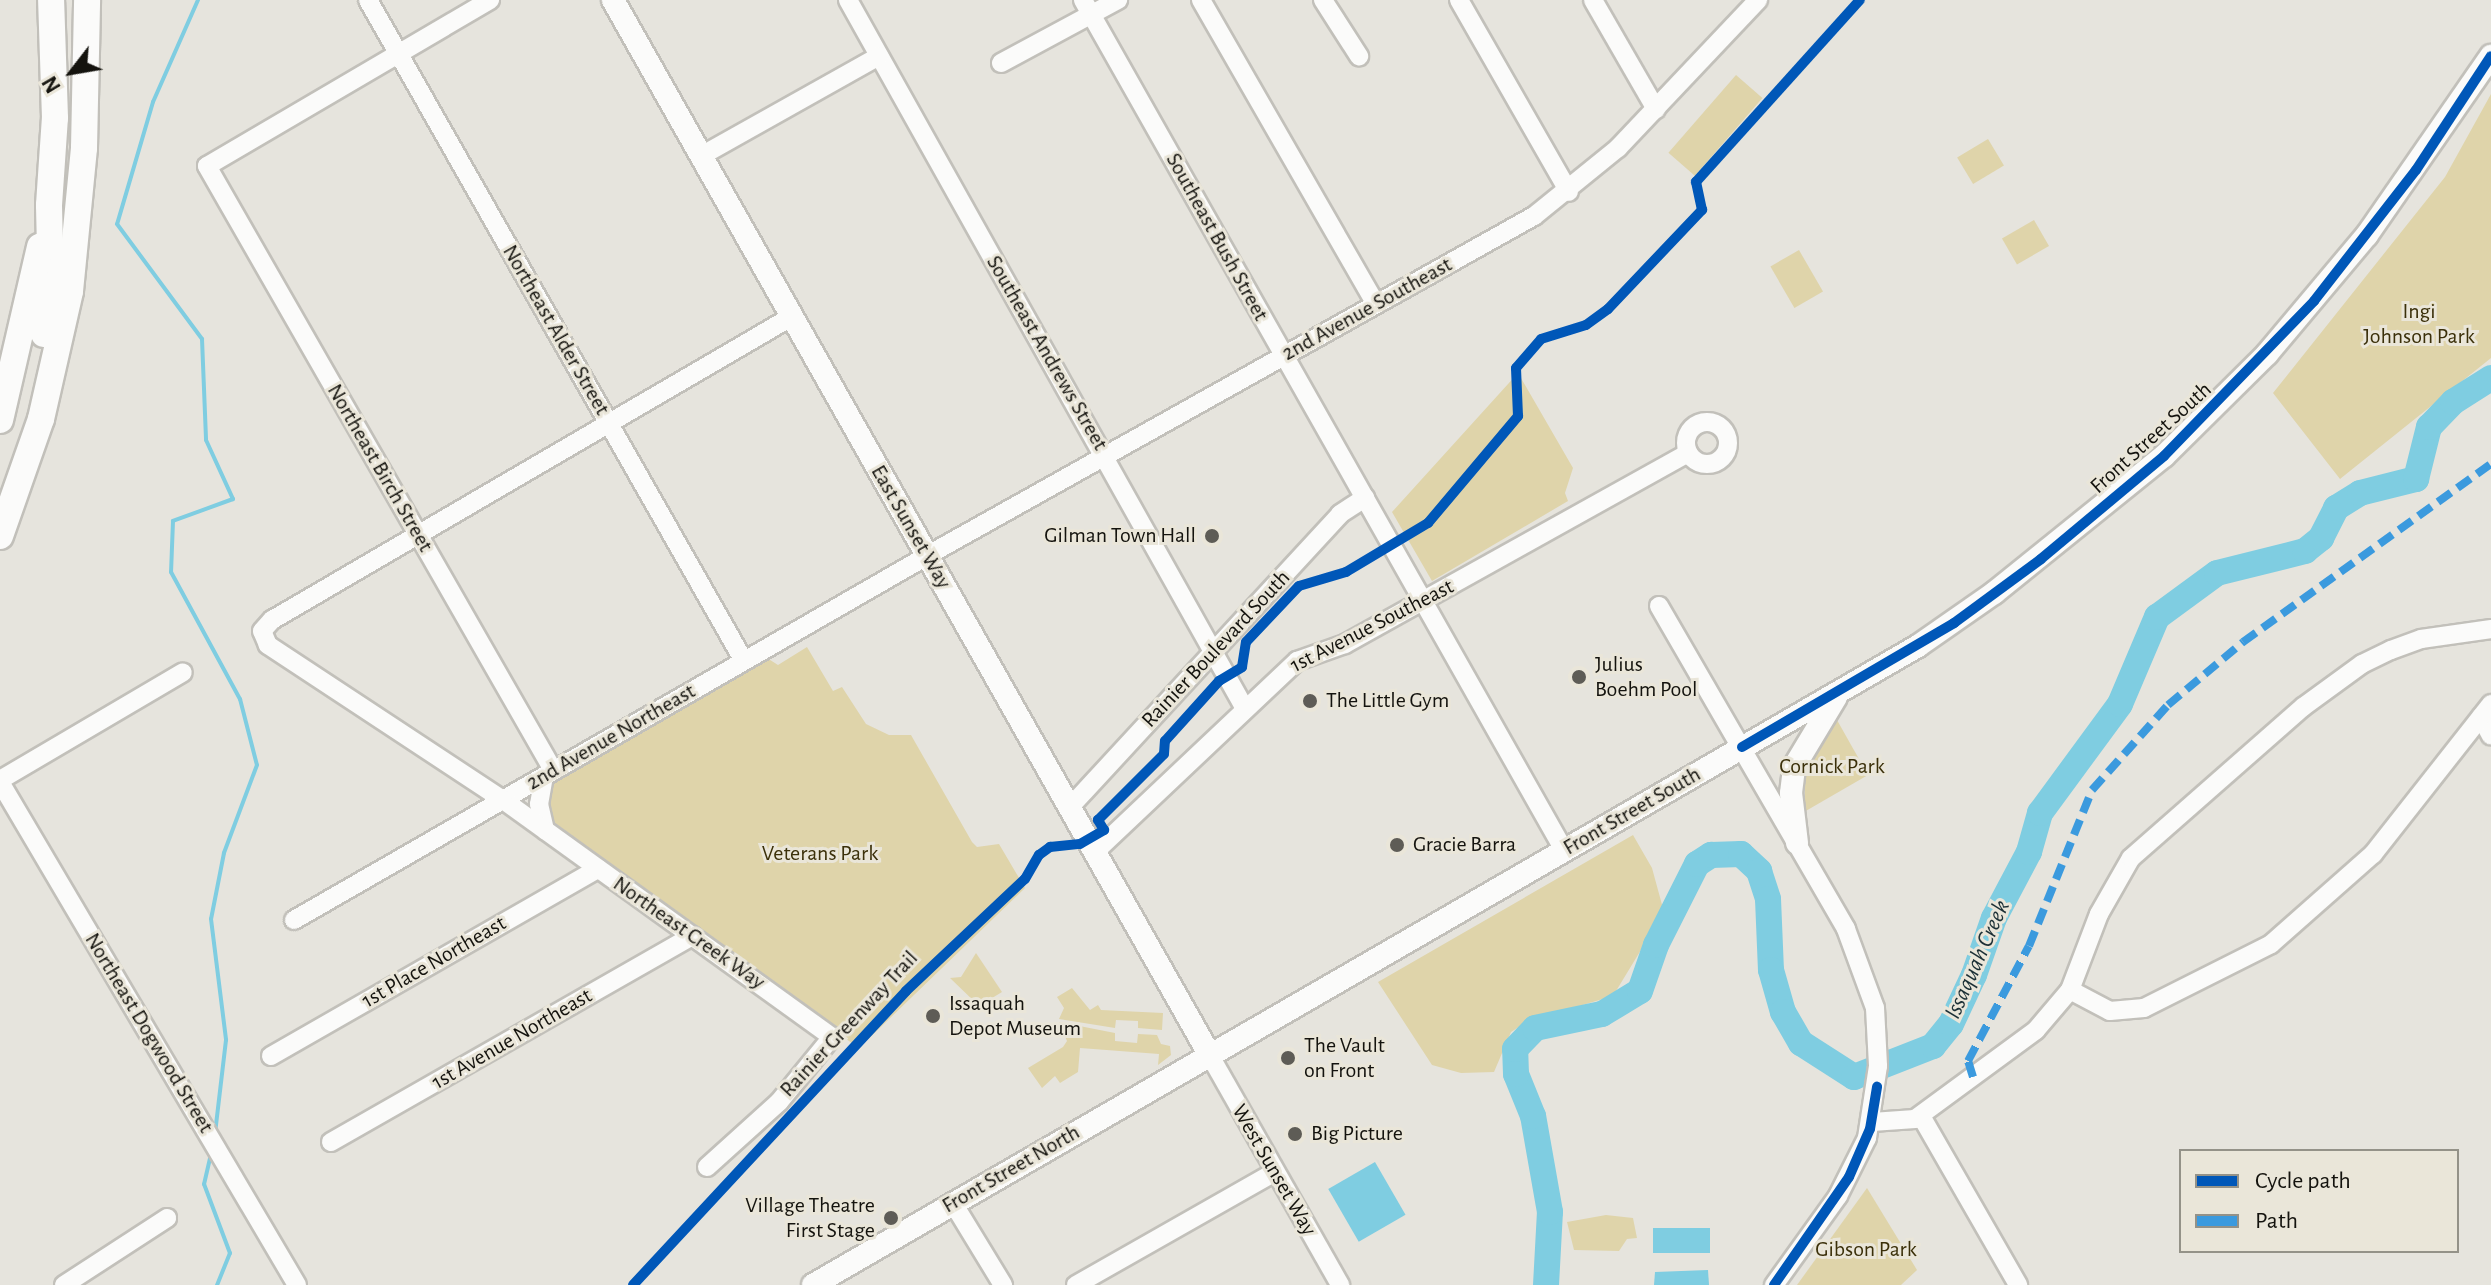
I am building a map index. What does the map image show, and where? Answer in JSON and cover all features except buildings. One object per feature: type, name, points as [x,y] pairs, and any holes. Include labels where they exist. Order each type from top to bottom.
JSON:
[{"type":"highway","points":[[0,512],[37,380],[51,288],[49,205],[55,118],[51,0]]},
{"type":"highway","points":[[0,536],[33,444],[62,328],[84,148],[84,0]]},
{"type":"highway","points":[[0,420],[49,205]]},
{"type":"main road","name":"East Sunset Way","points":[[613,0],[1209,1054]]},
{"type":"main road","name":"Front Street South","points":[[1209,1054],[1918,646],[2041,559],[2225,398],[2367,235],[2491,56]]},
{"type":"main road","points":[[1797,843],[1791,793],[1794,767],[1839,691]]},
{"type":"main road","name":"Front Street North","points":[[813,1285],[1209,1054]]},
{"type":"street","name":"Northeast Alder Street","points":[[368,0],[744,661]]},
{"type":"street","points":[[398,54],[490,0]]},
{"type":"street","name":"Southeast Andrews Street","points":[[848,0],[1244,707]]},
{"type":"street","points":[[1001,63],[1087,7],[1118,0]]},
{"type":"street","points":[[1201,0],[1375,303]]},
{"type":"street","points":[[1323,0],[1359,56]]},
{"type":"street","points":[[1459,0],[1569,192]]},
{"type":"street","points":[[1593,0],[1656,109]]},
{"type":"street","name":"2nd Avenue Southeast","points":[[928,555],[1569,192],[1656,109],[1758,0]]},
{"type":"street","name":"Southeast Bush Street","points":[[1087,7],[1564,850]]},
{"type":"street","name":"Northeast Birch Street","points":[[398,54],[207,166],[548,773]]},
{"type":"street","points":[[701,156],[879,56]]},
{"type":"street","points":[[417,535],[791,317]]},
{"type":"street","name":"1st Avenue Southeast","points":[[1096,851],[1244,707],[1297,661],[1338,648],[1688,453]]},
{"type":"street","name":"Rainier Boulevard South","points":[[1071,806],[1340,514],[1365,498]]},
{"type":"street","name":"Northeast Creek Way","points":[[417,535],[272,620],[262,631],[268,645],[503,800],[832,1037],[779,1102],[707,1167]]},
{"type":"street","name":"2nd Avenue Northeast","points":[[294,920],[928,555]]},
{"type":"street","points":[[1659,606],[1850,936],[1875,1008],[1877,1087],[1872,1122],[1838,1196],[1774,1285]]},
{"type":"street","points":[[1872,1122],[1903,1123],[1921,1116],[2036,1030],[2070,990],[2099,914],[2131,858],[2252,748],[2362,664],[2421,639],[2491,629]]},
{"type":"street","points":[[0,781],[183,672]]},
{"type":"street","points":[[2070,990],[2096,1006],[2125,1012],[2173,997],[2271,944],[2373,854],[2486,711]]},
{"type":"street","points":[[2486,711],[2491,736]]},
{"type":"street","points":[[545,830],[539,804],[548,773]]},
{"type":"street","name":"Northeast Dogwood Street","points":[[0,781],[297,1285]]},
{"type":"street","name":"1st Place Northeast","points":[[271,1056],[598,869]]},
{"type":"street","name":"1st Avenue Northeast","points":[[331,1142],[692,936]]},
{"type":"street","name":"West Sunset Way","points":[[1209,1054],[1275,1172],[1331,1282]]},
{"type":"street","points":[[1921,1116],[2018,1285]]},
{"type":"street","points":[[1076,1285],[1275,1172]]},
{"type":"street","points":[[953,1203],[1003,1285]]},
{"type":"street","points":[[64,1285],[167,1218]]},
{"type":"green space","points":[[1736,75],[1762,98],[1695,176],[1668,153]]},
{"type":"green space","name":"Ingi Johnson Park","points":[[2491,94],[2491,358],[2340,479],[2273,393],[2445,177]]},
{"type":"green space","points":[[1988,139],[2004,166],[1973,184],[1957,158]]},
{"type":"green space","points":[[2034,220],[2049,246],[2017,264],[2002,238]]},
{"type":"green space","points":[[1799,250],[1823,292],[1794,308],[1770,266]]},
{"type":"green space","points":[[1518,373],[1573,468],[1565,493],[1568,501],[1432,581],[1392,512]]},
{"type":"green space","name":"Veterans Park","points":[[807,647],[833,691],[842,687],[866,724],[889,735],[911,735],[972,842],[977,847],[999,844],[1025,888],[859,1048],[619,881],[547,821],[546,790],[552,781],[767,658],[778,665]]},
{"type":"green space","name":"Cornick Park","points":[[1837,720],[1868,775],[1804,812],[1806,762]]},
{"type":"green space","points":[[1633,835],[1652,868],[1664,912],[1613,996],[1528,1021],[1511,1032],[1494,1072],[1461,1073],[1432,1065],[1378,982]]},
{"type":"green space","points":[[976,953],[1002,992],[979,1006],[950,978],[961,977]]},
{"type":"green space","points":[[1072,988],[1090,1010],[1098,1005],[1101,1010],[1163,1013],[1162,1030],[1138,1028],[1138,1021],[1116,1020],[1115,1028],[1059,1019],[1064,1008],[1057,997]]},
{"type":"green space","points":[[1059,1022],[1115,1033],[1115,1041],[1137,1043],[1138,1034],[1157,1035],[1161,1044],[1170,1046],[1171,1055],[1158,1065],[1159,1054],[1080,1048],[1078,1072],[1060,1083],[1055,1076],[1042,1088],[1028,1068],[1063,1047],[1067,1041]]},
{"type":"green space","name":"Gibson Park","points":[[1867,1188],[1917,1270],[1901,1285],[1797,1285]]},
{"type":"green space","points":[[1606,1215],[1633,1218],[1637,1238],[1627,1239],[1619,1251],[1574,1250],[1567,1222]]},
{"type":"water","points":[[1375,1162],[1406,1215],[1359,1242],[1328,1189]]},
{"type":"water","points":[[1653,1228],[1710,1228],[1710,1253],[1653,1253]]},
{"type":"water","points":[[1708,1270],[1709,1285],[1654,1285],[1655,1272]]},
{"type":"waterway","points":[[198,0],[153,102],[117,224],[202,339],[206,440],[233,499],[173,521],[171,572],[240,699],[257,765],[224,853],[211,919],[226,1040],[215,1134]]},
{"type":"waterway","name":"Issaquah Creek","points":[[1546,1285],[1550,1212],[1533,1116],[1516,1074],[1515,1049],[1535,1028],[1602,1014],[1640,991],[1656,945],[1697,864],[1711,855],[1741,854],[1759,871],[1768,899],[1771,970],[1783,1012],[1801,1043],[1854,1077],[1933,1046],[1951,1024],[1974,975],[1994,918],[2029,852],[2040,813],[2120,704],[2157,617],[2217,573],[2305,551],[2321,538],[2336,508],[2360,493],[2416,479],[2429,427],[2453,402],[2491,378]]},
{"type":"waterway","points":[[211,1154],[204,1184],[230,1253],[217,1285]]},
{"type":"marked path","points":[[1973,1077],[1968,1061],[2029,946],[2092,790],[2168,705],[2243,642],[2491,464]]},
{"type":"cycle path","name":"Rainier Greenway Trail","points":[[633,1285],[906,991],[1025,879],[1039,855],[1050,847],[1080,844],[1104,830],[1098,820],[1164,754],[1165,741],[1219,681],[1242,667],[1246,642],[1299,586],[1346,572],[1428,523],[1518,416],[1516,368],[1541,339],[1586,325],[1608,309],[1702,210],[1696,182],[1860,0]]},
{"type":"cycle path","points":[[1742,747],[1954,623],[2041,559],[2164,456],[2314,301],[2416,170],[2491,56]]},
{"type":"cycle path","points":[[1774,1285],[1849,1177],[1870,1129],[1877,1087]]},
{"type":"place","name":"Gilman Town Hall","points":[[1212,536]]},
{"type":"place","name":"Julius Boehm Pool","points":[[1579,677]]},
{"type":"place","name":"The Little Gym","points":[[1310,701]]},
{"type":"place","name":"Gracie Barra","points":[[1397,845]]},
{"type":"place","name":"Issaquah Depot Museum","points":[[933,1016]]},
{"type":"place","name":"The Vault on Front","points":[[1288,1058]]},
{"type":"place","name":"Big Picture","points":[[1295,1134]]},
{"type":"place","name":"Village Theatre First Stage","points":[[891,1218]]}]
